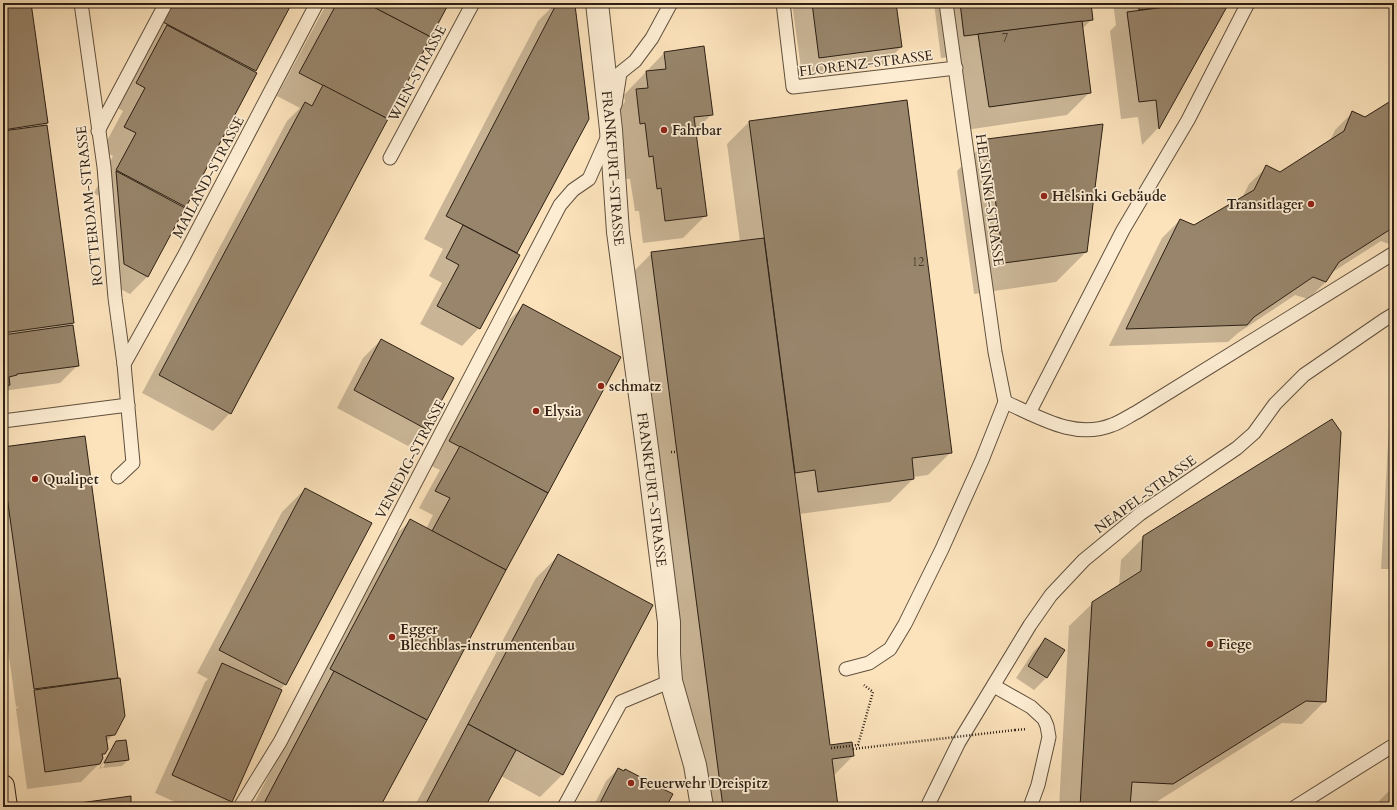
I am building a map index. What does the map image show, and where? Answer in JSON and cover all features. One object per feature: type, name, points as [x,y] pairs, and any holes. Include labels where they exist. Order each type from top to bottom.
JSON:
[{"type":"main road","points":[[3,786],[6,807]]},
{"type":"street","name":"FRANKFURT-STRASSE","points":[[597,3],[610,130],[618,232],[669,622],[671,681],[695,765],[702,807]]},
{"type":"lane","name":"ROTTERDAM-STRASSE","points":[[81,3],[104,167],[115,298],[124,364],[133,463],[118,477]]},
{"type":"lane","points":[[98,131],[166,3]]},
{"type":"lane","name":"MAILAND-STRASSE","points":[[124,364],[184,256],[317,3]]},
{"type":"lane","name":"WIEN-STRASSE","points":[[390,158],[473,3]]},
{"type":"lane","points":[[610,130],[620,73],[635,61],[652,38],[671,3]]},
{"type":"lane","name":"FLORENZ-STRASSE","points":[[783,3],[793,87],[956,68]]},
{"type":"lane","name":"HELSINKI-STRASSE","points":[[946,3],[995,352],[1005,402]]},
{"type":"lane","points":[[1029,413],[1123,230],[1188,120],[1248,3]]},
{"type":"lane","name":"VENEDIG-STRASSE","points":[[240,807],[280,742],[560,205],[573,190],[589,179],[610,130]]},
{"type":"lane","points":[[846,669],[869,663],[890,649],[905,624],[942,549],[979,467],[1005,402],[1055,425],[1076,430],[1093,430],[1112,426],[1394,253]]},
{"type":"lane","name":"NEAPEL-STRASSE","points":[[927,807],[959,742],[1030,625],[1051,596],[1084,560],[1140,514],[1237,448],[1254,433],[1275,404],[1304,375],[1394,314]]},
{"type":"lane","points":[[3,422],[128,405]]},
{"type":"lane","points":[[564,807],[621,702],[671,681]]},
{"type":"lane","points":[[994,686],[1031,707],[1044,719],[1047,726],[1049,737],[1038,785],[1030,807]]},
{"type":"lane","points":[[1295,807],[1394,745]]},
{"type":"path","points":[[831,748],[858,745],[873,692],[846,669]]},
{"type":"path","points":[[853,749],[1015,730]]},
{"type":"building","points":[[3,3],[31,3],[48,123],[3,130]]},
{"type":"building","points":[[171,3],[292,3],[256,71],[161,21]]},
{"type":"building","points":[[337,3],[366,3],[431,37],[388,119],[299,73]]},
{"type":"building","points":[[366,3],[449,3],[431,37]]},
{"type":"building","points":[[557,3],[571,3],[575,5],[589,119],[517,253],[446,216]]},
{"type":"building","points":[[812,3],[896,3],[902,47],[819,58]]},
{"type":"building","points":[[960,3],[1091,3],[1093,20],[964,36]]},
{"type":"building","points":[[1138,3],[1197,3],[1139,10]]},
{"type":"building","points":[[1197,3],[1229,3],[1159,129],[1156,100],[1139,102],[1127,12]]},
{"type":"building","points":[[1082,21],[1091,93],[989,107],[978,34]]},
{"type":"building","points":[[167,25],[257,73],[186,207],[116,170],[136,133],[124,127],[145,88],[136,83]]},
{"type":"building","points":[[704,46],[713,115],[694,117],[707,216],[665,221],[661,188],[657,189],[653,156],[649,157],[645,123],[640,124],[636,89],[648,88],[646,71],[666,69],[664,52]]},
{"type":"building","points":[[323,85],[388,119],[231,414],[159,375],[305,102],[312,106]]},
{"type":"building","name":"Transitlager","points":[[1394,99],[1394,227],[1339,262],[1326,282],[1313,277],[1254,317],[1247,325],[1126,329],[1180,219],[1194,225],[1254,190],[1266,165],[1280,172],[1344,131],[1352,111],[1365,117]]},
{"type":"building","points":[[907,100],[952,453],[912,458],[914,479],[818,492],[815,470],[795,473],[749,121]]},
{"type":"building","name":"Helsinki Gebäude","points":[[1103,124],[1087,252],[1004,263],[987,139]]},
{"type":"building","points":[[47,125],[74,323],[3,333],[3,131]]},
{"type":"building","points":[[116,171],[185,208],[148,277],[124,264]]},
{"type":"building","points":[[463,225],[520,255],[480,329],[437,306],[459,265],[446,258]]},
{"type":"building","points":[[764,238],[830,745],[852,742],[854,756],[832,759],[838,806],[832,807],[723,807],[651,252]]},
{"type":"building","points":[[523,304],[621,357],[548,493],[449,441]]},
{"type":"building","points":[[73,325],[79,366],[17,374],[9,377],[10,385],[5,386],[3,377],[3,335]]},
{"type":"building","points":[[381,339],[454,378],[426,429],[354,390]]},
{"type":"building","points":[[1332,419],[1341,432],[1326,702],[1306,701],[1173,784],[1132,782],[1130,807],[1080,807],[1092,602],[1141,571],[1143,536]]},
{"type":"building","points":[[85,436],[118,678],[34,689],[3,468],[3,447]]},
{"type":"building","points":[[460,446],[548,493],[506,570],[432,531],[450,498],[435,491]]},
{"type":"building","points":[[305,488],[372,523],[286,685],[219,650]]},
{"type":"building","points":[[410,519],[506,570],[427,720],[330,669]]},
{"type":"building","points":[[558,554],[653,605],[563,775],[468,724]]},
{"type":"building","points":[[1045,638],[1065,650],[1047,678],[1028,666]]},
{"type":"building","points":[[222,663],[282,690],[232,802],[172,775]]},
{"type":"building","points":[[334,671],[427,720],[380,807],[262,807]]},
{"type":"building","points":[[120,678],[125,716],[115,735],[106,736],[108,749],[105,754],[102,754],[103,758],[100,764],[45,772],[34,690]]},
{"type":"building","points":[[468,724],[516,750],[485,807],[424,807]]},
{"type":"building","points":[[126,740],[129,760],[104,763],[116,741]]},
{"type":"building","name":"Feuerwehr Dreispitz","points":[[618,768],[624,771],[625,769],[673,794],[666,807],[607,807],[600,803]]},
{"type":"building","points":[[131,796],[131,807],[57,807],[57,806]]},
{"type":"place","name":"Fahrbar","points":[[664,130]]},
{"type":"place","name":"Helsinki Gebäude","points":[[1044,196]]},
{"type":"place","name":"Transitlager","points":[[1311,204]]},
{"type":"place","name":"schmatz","points":[[601,386]]},
{"type":"place","name":"Elysia","points":[[536,411]]},
{"type":"place","name":"Qualipet","points":[[35,479]]},
{"type":"place","name":"Egger Blechblas-instrumentenbau","points":[[392,637]]},
{"type":"place","name":"Fiege","points":[[1210,644]]},
{"type":"place","name":"Feuerwehr Dreispitz","points":[[631,783]]}]
